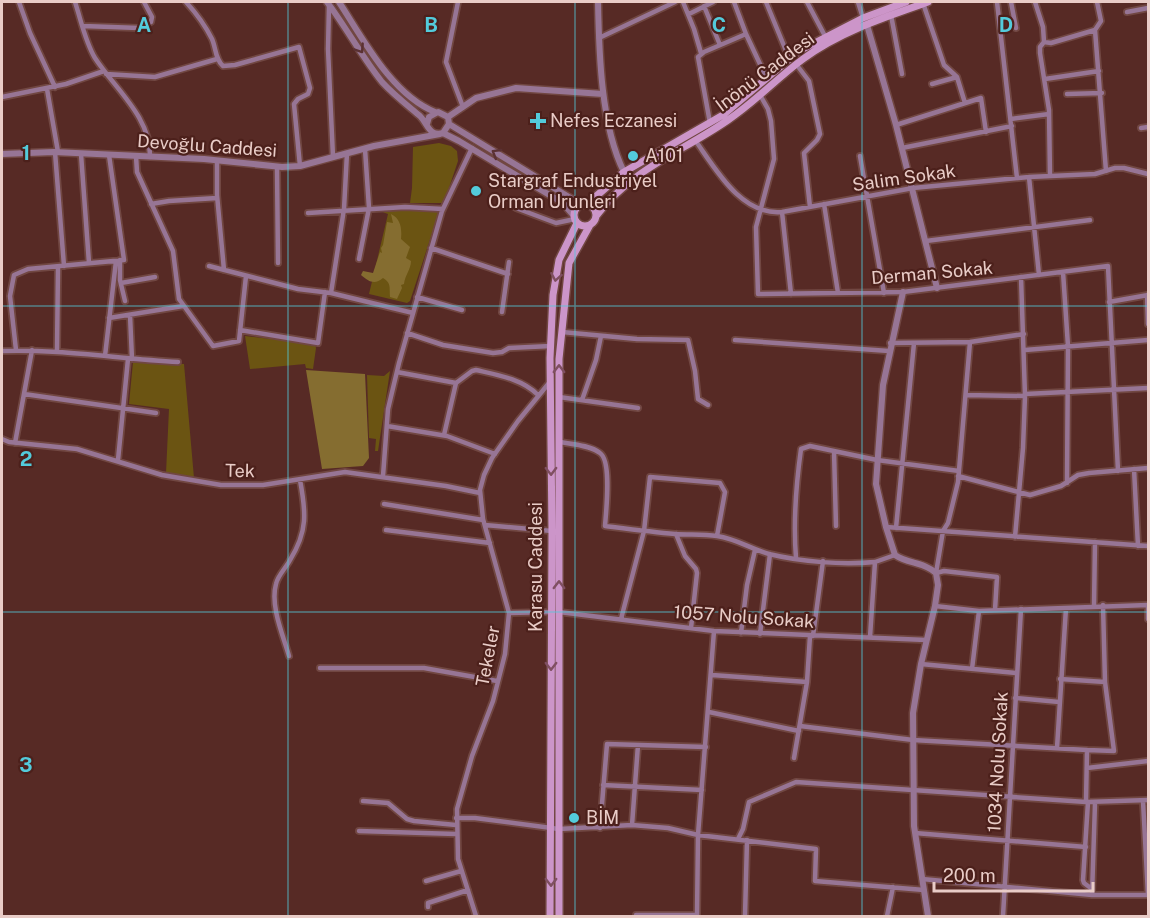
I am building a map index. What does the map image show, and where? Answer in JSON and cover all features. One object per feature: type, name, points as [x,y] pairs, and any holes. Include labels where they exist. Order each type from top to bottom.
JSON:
[{"type":"main road","name":"İnönü Caddesi","points":[[596,216],[629,181],[729,119],[796,64],[824,45],[903,2]]},
{"type":"main road","name":"İnönü Caddesi","points":[[624,172],[734,107],[789,58],[825,36],[925,2]]},
{"type":"main road","points":[[584,205],[592,207],[596,216],[590,225],[583,226],[575,219],[576,209],[624,172]]},
{"type":"main road","name":"Karasu Caddesi","points":[[555,612],[550,382],[553,295],[559,260],[575,219]]},
{"type":"main road","name":"Karasu Caddesi","points":[[559,916],[555,828],[555,612],[560,442],[559,359],[569,263],[590,225]]},
{"type":"main road","name":"Karasu Caddesi","points":[[550,916],[555,828]]},
{"type":"street","points":[[19,2],[30,33],[55,87]]},
{"type":"street","points":[[75,2],[90,47],[105,73],[137,115],[148,135],[150,157]]},
{"type":"street","points":[[82,26],[139,28],[151,22],[152,17],[144,2]]},
{"type":"street","points":[[186,2],[201,20],[213,40],[217,59],[223,66],[299,47],[310,88],[308,94],[294,104],[300,166]]},
{"type":"street","points":[[339,2],[388,75],[403,91],[425,109],[442,113],[448,121],[584,205]]},
{"type":"street","points":[[458,2],[446,62],[463,107]]},
{"type":"street","points":[[598,2],[603,94],[617,158],[624,172]]},
{"type":"street","points":[[599,38],[675,2]]},
{"type":"street","points":[[683,2],[701,53]]},
{"type":"street","points":[[689,15],[712,2]]},
{"type":"street","points":[[734,2],[752,50],[766,77]]},
{"type":"street","points":[[766,2],[789,58]]},
{"type":"street","points":[[807,2],[825,36]]},
{"type":"street","points":[[858,2],[896,125],[937,288]]},
{"type":"street","points":[[925,2],[944,65],[957,77],[965,104]]},
{"type":"street","points":[[997,2],[1017,178]]},
{"type":"street","points":[[1011,2],[1016,28]]},
{"type":"street","points":[[1035,2],[1043,27],[1044,42],[1040,46],[1040,53],[1049,114],[1050,176]]},
{"type":"street","points":[[1097,2],[1101,21],[1095,30],[1102,93],[1106,171]]},
{"type":"street","points":[[328,3],[382,81],[432,133],[441,134],[472,148],[562,203],[575,219],[556,223],[516,208]]},
{"type":"street","points":[[328,3],[333,157]]},
{"type":"street","points":[[704,6],[720,45]]},
{"type":"street","points":[[1127,12],[1149,8]]},
{"type":"street","points":[[891,15],[903,74]]},
{"type":"street","points":[[1044,42],[1052,43],[1095,30]]},
{"type":"street","points":[[710,123],[697,60],[698,55],[746,34]]},
{"type":"street","points":[[2,97],[47,89],[105,73],[155,77],[217,59]]},
{"type":"street","points":[[796,64],[809,81],[820,134],[804,153],[810,207]]},
{"type":"street","points":[[1045,79],[1099,71]]},
{"type":"street","points":[[932,84],[957,77]]},
{"type":"street","points":[[441,134],[448,121],[476,98],[516,88],[603,94]]},
{"type":"street","points":[[47,89],[57,152],[64,266]]},
{"type":"street","points":[[1067,94],[1102,93]]},
{"type":"street","points":[[760,95],[768,109],[771,121],[774,159],[761,208]]},
{"type":"street","points":[[896,125],[981,98],[986,132]]},
{"type":"street","points":[[408,140],[422,133],[429,117],[435,112]]},
{"type":"street","points":[[1011,119],[1049,114]]},
{"type":"street","points":[[902,148],[1012,126]]},
{"type":"street","points":[[1141,128],[1149,127]]},
{"type":"street","name":"Devoğlu Caddesi","points":[[2,154],[57,152],[217,161],[277,167],[300,166],[365,148],[441,134]]},
{"type":"street","name":"Salim Sokak","points":[[695,140],[737,195],[770,212],[782,212],[913,188],[1029,177],[1095,174],[1115,168],[1124,168],[1148,175]]},
{"type":"street","points":[[359,259],[369,208],[365,148]]},
{"type":"street","points":[[383,476],[388,409],[412,313],[443,209],[472,148]]},
{"type":"street","points":[[240,330],[318,343],[344,209],[347,153]]},
{"type":"street","points":[[81,154],[89,263]]},
{"type":"street","points":[[16,350],[10,296],[14,275],[28,269],[124,260],[109,155]]},
{"type":"street","points":[[135,156],[137,172],[173,251],[178,299],[213,346],[239,341],[246,276]]},
{"type":"street","points":[[860,156],[884,293]]},
{"type":"street","points":[[217,161],[217,198],[224,270]]},
{"type":"street","points":[[277,167],[278,263]]},
{"type":"street","points":[[1029,177],[1039,275]]},
{"type":"street","points":[[151,204],[217,198]]},
{"type":"street","points":[[824,204],[838,293]]},
{"type":"street","points":[[308,213],[369,208],[443,209]]},
{"type":"street","name":"Derman Sokak","points":[[761,208],[756,227],[758,294],[903,292],[1108,267],[1109,302]]},
{"type":"street","points":[[782,212],[791,294]]},
{"type":"street","points":[[926,241],[1090,220]]},
{"type":"street","points":[[431,248],[508,274]]},
{"type":"street","points":[[118,260],[125,301]]},
{"type":"street","points":[[105,356],[118,260]]},
{"type":"street","points":[[502,312],[509,262]]},
{"type":"street","points":[[209,266],[298,290],[328,293],[412,313]]},
{"type":"street","points":[[57,351],[58,267]]},
{"type":"street","points":[[1063,272],[1068,346],[1067,483]]},
{"type":"street","points":[[121,282],[155,277]]},
{"type":"street","points":[[1015,537],[1025,395],[1021,277]]},
{"type":"street","points":[[895,555],[876,484],[883,385],[903,292]]},
{"type":"street","points":[[1118,471],[1109,302],[1148,295],[1149,324]]},
{"type":"street","points":[[417,297],[462,310]]},
{"type":"street","points":[[109,318],[183,306]]},
{"type":"street","points":[[118,460],[130,359],[130,315]]},
{"type":"street","points":[[562,332],[637,339],[688,340],[698,399],[708,405]]},
{"type":"street","points":[[407,333],[443,345],[493,353],[509,348],[551,346]]},
{"type":"street","points":[[735,340],[890,347],[914,343],[970,342],[1024,334]]},
{"type":"street","points":[[582,400],[596,360],[601,336]]},
{"type":"street","points":[[1025,350],[1149,340]]},
{"type":"street","points":[[928,916],[915,833],[913,713],[921,664],[935,606],[938,585],[936,573],[943,531],[948,524],[958,474],[970,342]]},
{"type":"street","points":[[896,528],[914,343]]},
{"type":"street","points":[[15,443],[32,350]]},
{"type":"street","points":[[2,351],[57,351],[178,362]]},
{"type":"street","points":[[444,435],[456,383],[476,370],[529,387],[538,395]]},
{"type":"street","points":[[397,372],[456,383]]},
{"type":"street","name":"Tekeler","points":[[476,916],[458,859],[456,818],[472,756],[493,701],[505,654],[509,613],[484,523],[480,493],[484,475],[495,454],[550,382]]},
{"type":"street","points":[[966,395],[1025,395],[1149,388]]},
{"type":"street","points":[[24,394],[156,413]]},
{"type":"street","points":[[559,397],[638,408]]},
{"type":"street","points":[[387,426],[444,435],[495,454]]},
{"type":"street","name":"Tek","points":[[2,439],[15,443],[62,446],[118,460],[162,475],[221,485],[263,485],[345,472],[383,476],[480,493]]},
{"type":"street","points":[[560,442],[596,451],[604,457],[607,471],[605,526],[717,536],[770,554],[823,561],[875,562],[895,555],[926,565],[936,573]]},
{"type":"street","points":[[796,558],[795,510],[801,449],[810,446],[958,474],[1030,495],[1061,486],[1078,475],[1089,472],[1149,468]]},
{"type":"street","points":[[834,451],[836,526]]},
{"type":"street","points":[[1134,469],[1138,546]]},
{"type":"street","points":[[621,619],[644,531],[650,477],[720,483],[725,492],[717,536]]},
{"type":"street","points":[[289,656],[275,605],[275,594],[278,580],[291,560],[304,528],[304,502],[300,480]]},
{"type":"street","points":[[384,504],[484,523],[552,531]]},
{"type":"street","points":[[886,527],[1149,546]]},
{"type":"street","points":[[386,530],[490,543]]},
{"type":"street","points":[[676,534],[685,556],[697,573],[691,628]]},
{"type":"street","points":[[1094,606],[1095,542]]},
{"type":"street","points":[[741,633],[747,585],[755,550]]},
{"type":"street","points":[[760,634],[770,554]]},
{"type":"street","points":[[794,758],[823,561]]},
{"type":"street","points":[[870,637],[875,562]]},
{"type":"street","points":[[936,573],[944,571],[997,576],[995,610]]},
{"type":"street","points":[[1103,605],[1105,682],[1116,765]]},
{"type":"street","points":[[935,606],[995,610],[1148,605],[1149,619]]},
{"type":"street","points":[[1057,748],[1066,608]]},
{"type":"street","name":"1034 Nolu Sokak","points":[[1003,916],[1021,609]]},
{"type":"street","points":[[972,669],[979,610]]},
{"type":"street","name":"1057 Nolu Sokak","points":[[509,613],[555,612],[741,633],[927,640]]},
{"type":"street","points":[[636,916],[697,916],[698,835],[714,631]]},
{"type":"street","points":[[921,664],[1016,673]]},
{"type":"street","points":[[320,668],[424,668],[497,681]]},
{"type":"street","points":[[712,675],[807,682]]},
{"type":"street","points":[[1060,678],[1105,682]]},
{"type":"street","points":[[1015,698],[1059,702]]},
{"type":"street","points":[[709,712],[799,729],[913,740],[1114,751]]},
{"type":"street","points":[[600,828],[607,744],[706,747]]},
{"type":"street","points":[[632,825],[638,745]]},
{"type":"street","points":[[1088,750],[1083,880],[1092,889]]},
{"type":"street","points":[[1087,768],[1149,761]]},
{"type":"street","points":[[738,839],[743,829],[749,802],[756,798],[766,797],[796,782],[1095,803],[1146,800],[1148,895],[1092,895],[922,879]]},
{"type":"street","points":[[603,785],[702,790]]},
{"type":"street","points":[[363,801],[388,803],[407,819],[414,821],[456,825]]},
{"type":"street","points":[[1092,895],[1095,803]]},
{"type":"street","points":[[456,818],[475,818],[555,828],[632,825],[668,828],[698,835],[816,849],[815,880],[924,890]]},
{"type":"street","points":[[359,831],[456,834]]},
{"type":"street","points":[[915,833],[1086,848]]},
{"type":"street","points":[[745,916],[747,840]]},
{"type":"street","points":[[426,881],[462,871]]},
{"type":"street","points":[[887,916],[893,887]]},
{"type":"street","points":[[428,907],[428,903],[468,890]]},
{"type":"shaded area","points":[[439,143],[451,146],[457,151],[458,161],[444,203],[410,203],[413,147]]},
{"type":"shaded area","points":[[436,209],[439,212],[410,301],[407,303],[369,294],[388,214],[377,210]]},
{"type":"shaded area","points":[[391,214],[400,225],[401,239],[410,247],[406,258],[411,261],[397,299],[390,297],[389,284],[383,278],[372,282],[361,275],[363,271],[373,273],[380,252],[382,253],[387,222],[393,223]]},
{"type":"shaded area","points":[[245,336],[315,344],[313,369],[306,368],[305,364],[250,369]]},
{"type":"shaded area","points":[[133,362],[184,364],[194,478],[166,473],[169,409],[129,404]]},
{"type":"shaded area","points":[[306,370],[365,374],[369,458],[363,466],[322,469]]},
{"type":"shaded area","points":[[390,371],[378,451],[375,451],[376,439],[369,438],[367,375],[384,376]]},
{"type":"place","name":"Nefes Eczanesi","points":[[538,121]]},
{"type":"place","name":"A101","points":[[633,156]]},
{"type":"place","name":"Stargraf Endustriyel Orman Urunleri","points":[[476,191]]},
{"type":"place","name":"BİM","points":[[574,818]]}]
